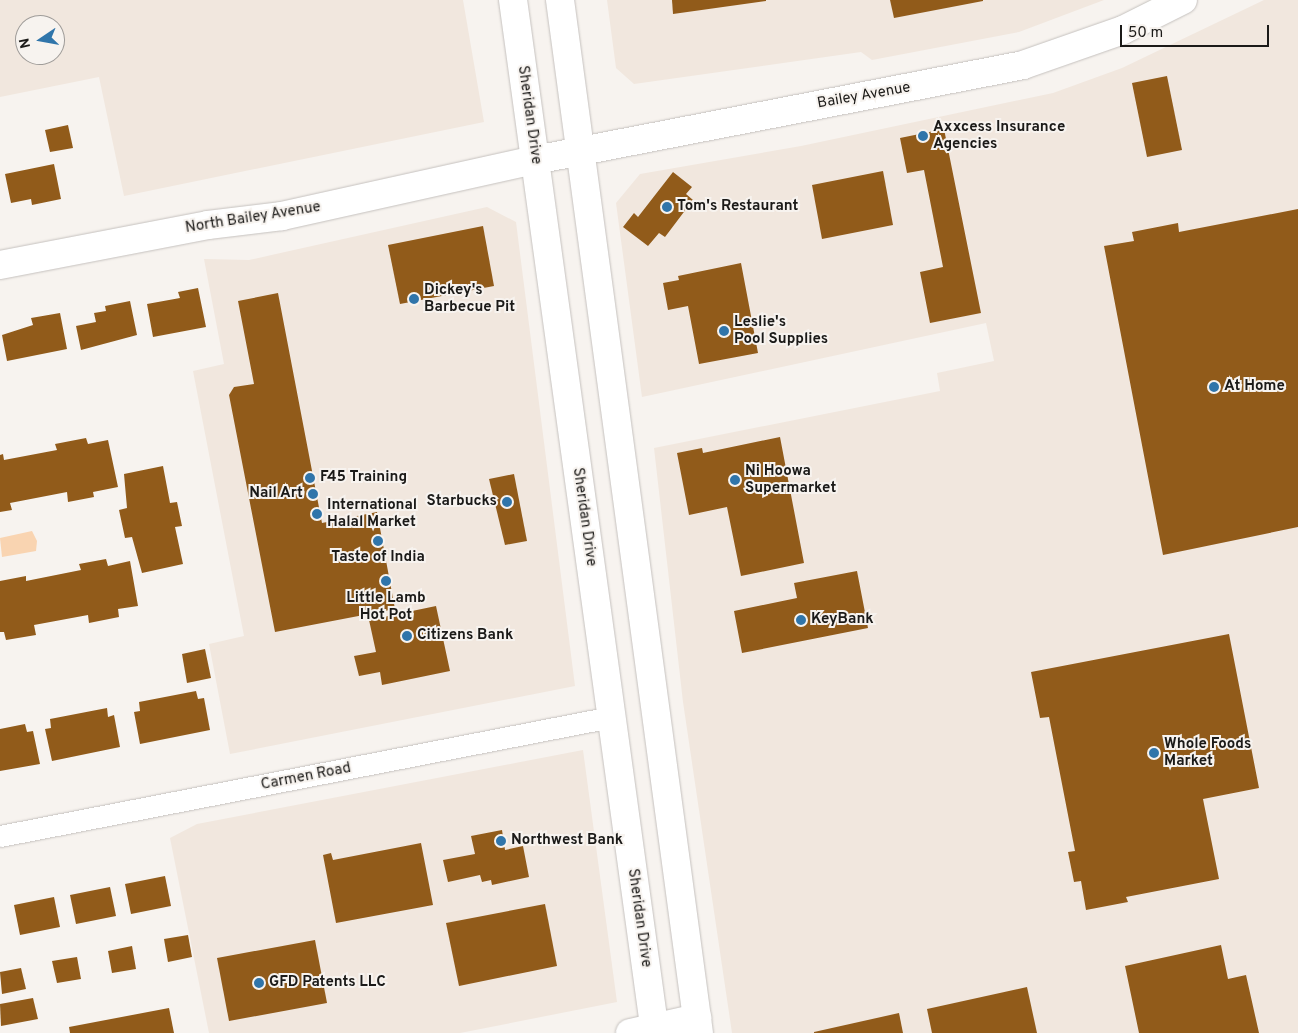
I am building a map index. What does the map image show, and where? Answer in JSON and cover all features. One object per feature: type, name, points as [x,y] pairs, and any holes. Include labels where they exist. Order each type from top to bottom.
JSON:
[{"type":"main road","name":"Sheridan Drive","points":[[514,0],[612,717],[647,1031]]},
{"type":"main road","points":[[560,0],[698,1026],[647,1031]]},
{"type":"main road","name":"Bailey Avenue","points":[[535,160],[580,149],[1023,65],[1123,30],[1183,0]]},
{"type":"main road","name":"North Bailey Avenue","points":[[0,265],[208,225],[282,216],[535,160]]},
{"type":"street","name":"Carmen Road","points":[[0,836],[612,717]]},
{"type":"shaded area","points":[[0,0],[463,0],[484,122],[124,196],[99,77],[0,97]]},
{"type":"shaded area","points":[[607,0],[1104,0],[1019,32],[872,60],[861,52],[634,84],[616,68]]},
{"type":"shaded area","points":[[1264,0],[1298,0],[1298,1033],[732,1033],[683,702],[654,448],[940,391],[937,373],[994,361],[986,323],[642,397],[616,203],[640,174],[801,146],[1053,93],[1122,68]]},
{"type":"shaded area","points":[[487,207],[516,222],[575,686],[230,754],[209,644],[244,636],[193,371],[224,364],[204,259],[249,260]]},
{"type":"shaded area","points":[[32,531],[37,541],[36,551],[2,557],[0,538]]},
{"type":"shaded area","points":[[583,750],[617,1002],[460,1033],[209,1033],[170,838],[197,824]]},
{"type":"building","points":[[672,0],[766,0],[766,1],[673,14]]},
{"type":"building","points":[[890,0],[983,0],[983,1],[894,18]]},
{"type":"building","points":[[1167,76],[1182,150],[1147,157],[1132,83]]},
{"type":"building","points":[[68,125],[73,148],[50,152],[45,130]]},
{"type":"building","points":[[944,129],[981,313],[930,323],[920,272],[943,267],[924,170],[907,173],[900,138]]},
{"type":"building","points":[[54,164],[61,199],[32,205],[31,199],[11,203],[5,174]]},
{"type":"building","points":[[883,171],[893,225],[822,239],[812,185]]},
{"type":"building","name":"Tom's Restaurant","points":[[673,172],[692,187],[686,194],[693,200],[665,237],[659,233],[648,246],[623,227],[634,213],[638,217]]},
{"type":"building","name":"At Home","points":[[1298,209],[1298,527],[1163,555],[1104,246],[1134,241],[1132,232],[1178,223],[1179,232]]},
{"type":"building","points":[[483,226],[494,286],[400,304],[388,245]]},
{"type":"building","name":"Leslie's Pool Supplies","points":[[741,263],[758,353],[699,364],[688,306],[668,310],[663,283],[679,280],[678,276]]},
{"type":"building","points":[[198,288],[206,327],[153,337],[147,304],[180,298],[178,292]]},
{"type":"building","points":[[278,293],[322,523],[377,512],[395,609],[275,632],[229,395],[234,387],[254,384],[238,301]]},
{"type":"building","points":[[130,301],[137,335],[81,350],[76,326],[96,322],[94,313],[106,311],[105,306]]},
{"type":"building","points":[[60,313],[67,349],[7,361],[2,335],[33,325],[31,318]]},
{"type":"building","name":"Ni Hoowa Supermarket","points":[[780,437],[804,563],[741,576],[727,507],[689,515],[677,453],[702,448],[703,453]]},
{"type":"building","points":[[86,438],[88,444],[108,440],[118,487],[93,492],[94,497],[68,502],[67,492],[10,503],[12,510],[0,512],[0,455],[3,454],[4,460],[57,450],[55,444]]},
{"type":"building","points":[[163,466],[170,503],[177,502],[182,526],[175,527],[183,564],[142,573],[132,537],[125,538],[119,510],[127,508],[124,474]]},
{"type":"building","name":"Starbucks","points":[[514,474],[527,541],[505,545],[489,479]]},
{"type":"building","points":[[106,559],[108,566],[130,561],[138,606],[118,609],[119,617],[89,623],[88,615],[34,625],[36,635],[6,640],[4,632],[0,632],[0,581],[26,576],[26,581],[81,570],[79,564]]},
{"type":"building","name":"KeyBank","points":[[857,571],[868,628],[742,653],[734,611],[797,598],[794,583]]},
{"type":"building","name":"Citizens Bank","points":[[436,606],[450,671],[382,685],[380,672],[359,676],[354,656],[376,652],[369,620]]},
{"type":"building","name":"Whole Foods Market","points":[[1229,634],[1259,788],[1203,799],[1219,879],[1126,897],[1128,902],[1086,910],[1081,881],[1074,882],[1068,852],[1075,851],[1049,717],[1040,718],[1031,672]]},
{"type":"building","points":[[205,649],[211,678],[187,683],[182,654]]},
{"type":"building","points":[[196,691],[198,699],[204,698],[210,730],[140,744],[134,712],[140,711],[139,702]]},
{"type":"building","points":[[107,708],[108,717],[114,715],[120,747],[52,761],[45,729],[51,728],[50,719]]},
{"type":"building","points":[[25,724],[27,732],[33,731],[40,764],[0,771],[0,729]]},
{"type":"building","points":[[502,830],[505,850],[523,846],[529,877],[492,885],[491,880],[482,882],[480,875],[448,882],[443,860],[475,854],[471,836]]},
{"type":"building","points":[[421,843],[433,905],[336,923],[323,855],[331,853],[333,860]]},
{"type":"building","points":[[165,876],[171,906],[131,914],[125,884]]},
{"type":"building","points":[[110,887],[116,916],[76,924],[70,895]]},
{"type":"building","points":[[54,897],[60,927],[20,935],[14,905]]},
{"type":"building","points":[[545,904],[557,966],[459,986],[446,923]]},
{"type":"building","points":[[188,935],[192,957],[168,962],[164,939]]},
{"type":"building","points":[[315,940],[327,1003],[229,1021],[217,958]]},
{"type":"building","points":[[1221,945],[1228,979],[1246,975],[1259,1033],[1139,1033],[1125,966]]},
{"type":"building","points":[[132,946],[136,969],[112,973],[108,951]]},
{"type":"building","points":[[77,957],[81,979],[57,983],[52,961]]},
{"type":"building","points":[[21,968],[26,989],[2,994],[0,972]]},
{"type":"building","points":[[1027,987],[1037,1033],[932,1033],[927,1009]]},
{"type":"building","points":[[33,998],[38,1019],[1,1026],[0,1004]]},
{"type":"building","points":[[169,1008],[174,1033],[70,1033],[69,1027]]},
{"type":"building","points":[[899,1013],[903,1033],[814,1033],[814,1032]]},
{"type":"place","name":"Axxcess Insurance Agencies","points":[[923,136]]},
{"type":"place","name":"Tom's Restaurant","points":[[667,207]]},
{"type":"place","name":"Dickey's Barbecue Pit","points":[[414,299]]},
{"type":"place","name":"Leslie's Pool Supplies","points":[[724,331]]},
{"type":"place","name":"At Home","points":[[1214,387]]},
{"type":"place","name":"F45 Training","points":[[310,478]]},
{"type":"place","name":"Ni Hoowa Supermarket","points":[[735,480]]},
{"type":"place","name":"Nail Art","points":[[313,494]]},
{"type":"place","name":"Starbucks","points":[[507,502]]},
{"type":"place","name":"International Halal Market","points":[[317,514]]},
{"type":"place","name":"Taste of India","points":[[378,541]]},
{"type":"place","name":"Little Lamb Hot Pot","points":[[386,581]]},
{"type":"place","name":"KeyBank","points":[[801,620]]},
{"type":"place","name":"Citizens Bank","points":[[407,636]]},
{"type":"place","name":"Whole Foods Market","points":[[1154,753]]},
{"type":"place","name":"Northwest Bank","points":[[501,841]]},
{"type":"place","name":"GFD Patents LLC","points":[[259,983]]}]
